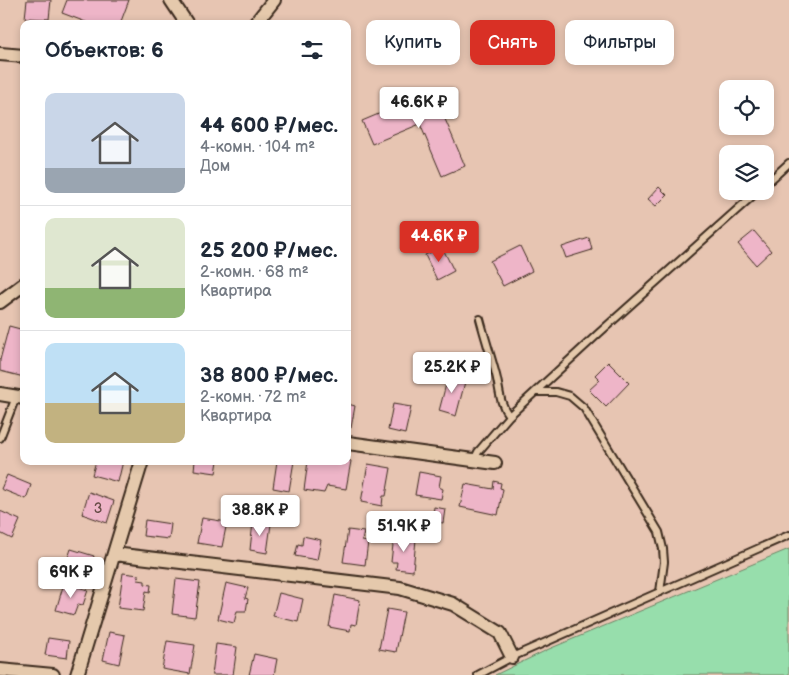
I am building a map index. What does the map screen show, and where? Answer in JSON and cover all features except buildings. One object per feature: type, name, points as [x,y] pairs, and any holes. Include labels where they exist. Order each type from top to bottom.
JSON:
[{"type":"street","points":[[170,0],[184,20]]},
{"type":"street","points":[[259,20],[272,1]]},
{"type":"street","points":[[0,54],[20,56]]},
{"type":"street","points":[[0,302],[20,287]]},
{"type":"street","points":[[0,394],[20,398]]},
{"type":"street","points":[[351,443],[495,463]]},
{"type":"street","points":[[77,675],[141,465]]},
{"type":"street","points":[[114,554],[400,588],[453,604],[500,634],[512,658]]},
{"type":"street","points":[[0,670],[54,675]]},
{"type":"lane","points":[[774,177],[789,164]]},
{"type":"lane","points":[[473,461],[478,452],[509,416],[748,200]]},
{"type":"lane","points":[[480,319],[500,399],[503,408],[509,416]]},
{"type":"lane","points":[[535,392],[556,392],[570,396],[584,408],[659,532],[664,562],[660,592]]},
{"type":"lane","points":[[0,438],[20,398]]},
{"type":"lane","points":[[478,675],[512,658],[789,535]]},
{"type":"green space","points":[[789,549],[789,675],[495,675],[549,649]]}]
